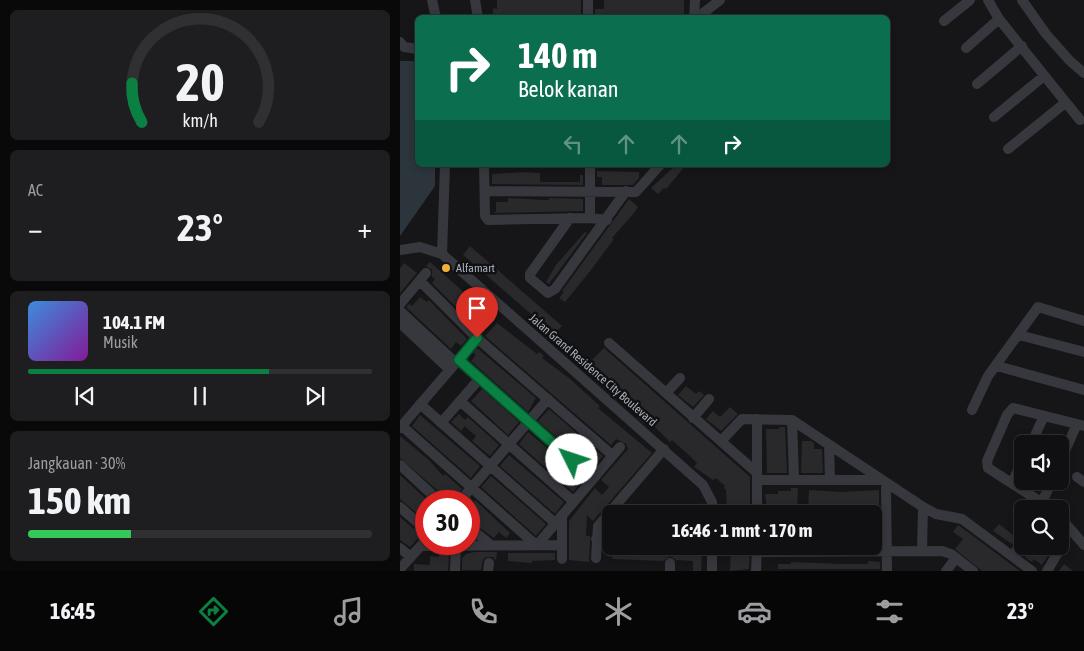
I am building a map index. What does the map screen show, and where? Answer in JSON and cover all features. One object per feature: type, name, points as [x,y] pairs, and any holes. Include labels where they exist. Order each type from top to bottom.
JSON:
[{"type":"street","points":[[432,0],[435,15]]},
{"type":"street","points":[[475,0],[478,15]]},
{"type":"street","points":[[588,0],[588,15]]},
{"type":"street","points":[[695,0],[696,15]]},
{"type":"street","points":[[700,15],[720,0]]},
{"type":"street","points":[[944,21],[970,0]]},
{"type":"street","points":[[988,0],[999,19],[1080,120]]},
{"type":"street","points":[[1022,0],[1046,34],[1070,61],[1083,70]]},
{"type":"street","points":[[966,48],[999,19]]},
{"type":"street","points":[[400,42],[407,48],[415,49]]},
{"type":"street","points":[[977,84],[1022,46]]},
{"type":"street","points":[[994,117],[1044,76]]},
{"type":"street","points":[[1008,149],[1065,102]]},
{"type":"street","points":[[442,254],[445,167]]},
{"type":"street","points":[[484,167],[485,216],[488,220],[570,218],[607,220]]},
{"type":"street","points":[[590,167],[590,218]]},
{"type":"street","points":[[485,191],[637,191],[658,167]]},
{"type":"street","points":[[570,218],[530,274],[530,278],[548,292],[555,289],[607,220],[626,191]]},
{"type":"street","name":"Jalan Grand Residence City Boulevard","points":[[400,250],[420,247],[442,254],[703,485],[712,505]]},
{"type":"street","points":[[400,304],[423,277],[477,338],[612,455]]},
{"type":"street","points":[[972,410],[988,376],[1040,306],[1084,321]]},
{"type":"street","points":[[400,311],[455,364]]},
{"type":"street","points":[[400,323],[455,364],[480,378],[592,478]]},
{"type":"street","points":[[1019,336],[1084,352]]},
{"type":"street","points":[[477,338],[401,427],[536,544]]},
{"type":"street","points":[[609,343],[721,441],[757,476],[884,482]]},
{"type":"street","points":[[997,366],[1084,390]]},
{"type":"street","points":[[441,422],[480,378]]},
{"type":"street","points":[[666,394],[680,378]]},
{"type":"street","points":[[471,488],[548,399]]},
{"type":"street","points":[[694,418],[710,399]]},
{"type":"street","points":[[460,401],[573,501]]},
{"type":"street","points":[[420,404],[490,466],[558,519],[562,558]]},
{"type":"street","points":[[1039,500],[986,465],[1007,415],[1013,408],[1080,425],[1069,445]]},
{"type":"street","points":[[1035,435],[1044,416]]},
{"type":"street","points":[[757,419],[757,505]]},
{"type":"street","points":[[721,441],[740,420],[792,420],[884,482],[936,514],[962,519],[1032,571]]},
{"type":"street","points":[[792,420],[794,479]]},
{"type":"street","points":[[536,544],[620,446]]},
{"type":"street","points":[[829,446],[830,479]]},
{"type":"street","points":[[596,558],[598,526],[664,449]]},
{"type":"street","points":[[400,466],[427,490]]},
{"type":"street","points":[[1012,483],[1014,479]]},
{"type":"street","points":[[884,482],[887,571]]},
{"type":"street","points":[[922,551],[923,506]]},
{"type":"street","points":[[400,507],[415,520]]},
{"type":"street","points":[[1069,528],[1084,545]]},
{"type":"street","points":[[480,536],[491,545]]},
{"type":"street","points":[[596,540],[602,540]]},
{"type":"street","points":[[480,545],[561,545]]},
{"type":"street","points":[[400,548],[411,557]]},
{"type":"street","points":[[882,553],[942,551],[956,558],[973,571]]},
{"type":"street","points":[[400,570],[415,552]]},
{"type":"street","points":[[456,555],[456,571]]},
{"type":"street","points":[[712,555],[712,571]]},
{"type":"street","points":[[756,571],[757,555]]},
{"type":"street","points":[[1047,571],[1056,555]]},
{"type":"street","points":[[946,571],[956,558]]},
{"type":"shaded area","points":[[400,61],[415,61],[415,167],[435,167],[435,186],[400,236]]},
{"type":"building","points":[[497,0],[581,0],[581,15],[493,15],[493,8],[497,9]]},
{"type":"building","points":[[604,0],[684,0],[684,14],[595,15],[595,9],[604,9]]},
{"type":"building","points":[[674,167],[684,167],[666,189],[664,188],[658,194],[651,188]]},
{"type":"building","points":[[597,171],[639,172],[639,178],[633,185],[602,185],[602,177],[597,177]]},
{"type":"building","points":[[540,173],[540,182],[580,182],[580,175],[583,175],[583,185],[492,184],[492,174]]},
{"type":"building","points":[[508,198],[545,200],[549,200],[549,198],[583,199],[583,211],[492,213],[496,212],[496,202],[508,202]]},
{"type":"building","points":[[629,199],[638,207],[612,238],[614,239],[565,302],[559,298],[564,292],[562,291]]},
{"type":"building","points":[[585,232],[587,233],[549,284],[546,282],[556,265]]},
{"type":"building","points":[[470,246],[562,326],[554,334],[463,255]]},
{"type":"building","points":[[430,262],[486,312],[474,325],[432,283],[435,279],[432,277],[432,270],[426,266]]},
{"type":"building","points":[[404,263],[417,273],[400,293],[400,268]]},
{"type":"building","points":[[420,297],[427,302],[429,300],[467,339],[461,346],[456,342],[451,349],[406,307],[409,304],[412,306]]},
{"type":"building","points":[[497,323],[537,354],[539,352],[544,356],[542,358],[569,378],[600,406],[598,408],[652,453],[607,505],[602,505],[602,511],[593,521],[587,515],[586,536],[590,536],[589,562],[569,560],[569,521],[595,488],[602,495],[609,487],[601,480],[628,449],[626,444],[616,439],[611,445],[485,336]]},
{"type":"building","points":[[477,348],[536,398],[528,412],[471,361],[476,355],[473,353]]},
{"type":"building","points":[[604,348],[750,477],[750,505],[727,505],[725,486],[716,478],[713,480],[694,467],[697,463],[672,440],[670,442],[654,426],[646,421],[644,424],[637,417],[639,414],[597,380],[599,378],[587,365]]},
{"type":"building","points":[[686,386],[696,394],[699,391],[704,395],[693,407],[678,395]]},
{"type":"building","points":[[482,389],[519,422],[508,435],[471,401]]},
{"type":"building","points":[[730,407],[738,414],[721,431],[706,419],[713,411],[720,417]]},
{"type":"building","points":[[549,409],[603,456],[593,469],[538,421]]},
{"type":"building","points":[[459,414],[465,420],[468,417],[499,445],[490,456],[472,441],[476,436],[465,426],[461,431],[451,422]]},
{"type":"building","points":[[420,415],[480,466],[471,478],[412,426]]},
{"type":"building","points":[[779,427],[785,427],[787,473],[767,473],[766,429],[779,429]]},
{"type":"building","points":[[528,432],[584,479],[573,492],[519,444]]},
{"type":"building","points":[[400,436],[429,460],[443,476],[445,474],[462,489],[437,490],[400,458]]},
{"type":"building","points":[[802,441],[811,441],[814,443],[814,449],[822,449],[823,473],[801,473]]},
{"type":"building","points":[[509,455],[564,502],[555,514],[500,466]]},
{"type":"building","points":[[400,475],[416,490],[415,512],[400,499]]},
{"type":"building","points":[[491,476],[546,524],[536,536],[481,487]]},
{"type":"building","points":[[791,488],[798,488],[797,505],[767,505],[765,494],[791,491]]},
{"type":"building","points":[[809,490],[841,492],[879,490],[879,505],[808,505]]},
{"type":"building","points":[[480,505],[510,533],[506,538],[499,532],[494,538],[480,528]]},
{"type":"building","points":[[400,517],[415,530],[415,542],[410,547],[400,540]]},
{"type":"building","points":[[999,524],[1013,535],[1014,534],[1014,542],[1012,544],[993,531]]},
{"type":"building","points":[[958,525],[1020,571],[982,571],[955,549],[963,539],[953,532]]},
{"type":"building","points":[[480,552],[497,552],[496,561],[493,557],[483,559],[481,570],[462,570],[462,558],[465,555],[480,555]]},
{"type":"building","points":[[508,553],[555,553],[555,560],[532,561],[532,563],[508,561]]},
{"type":"building","points":[[439,555],[449,556],[448,571],[414,571],[414,564],[430,565],[430,556],[439,557]]},
{"type":"building","points":[[702,555],[701,571],[693,571],[693,561],[676,560],[670,556],[663,561],[612,559],[613,557],[606,556]]},
{"type":"building","points":[[731,555],[750,555],[749,569],[730,571]]},
{"type":"building","points":[[1026,555],[1048,555],[1042,565],[1034,559],[1032,562],[1025,557]]},
{"type":"building","points":[[868,561],[880,562],[880,569],[778,569],[778,564],[791,564],[791,562],[868,564]]},
{"type":"building","points":[[1064,564],[1073,571],[1059,571]]},
{"type":"place","name":"Alfamart","points":[[446,268]]},
{"type":"route","points":[[477,338],[459,360],[572,460]]}]
